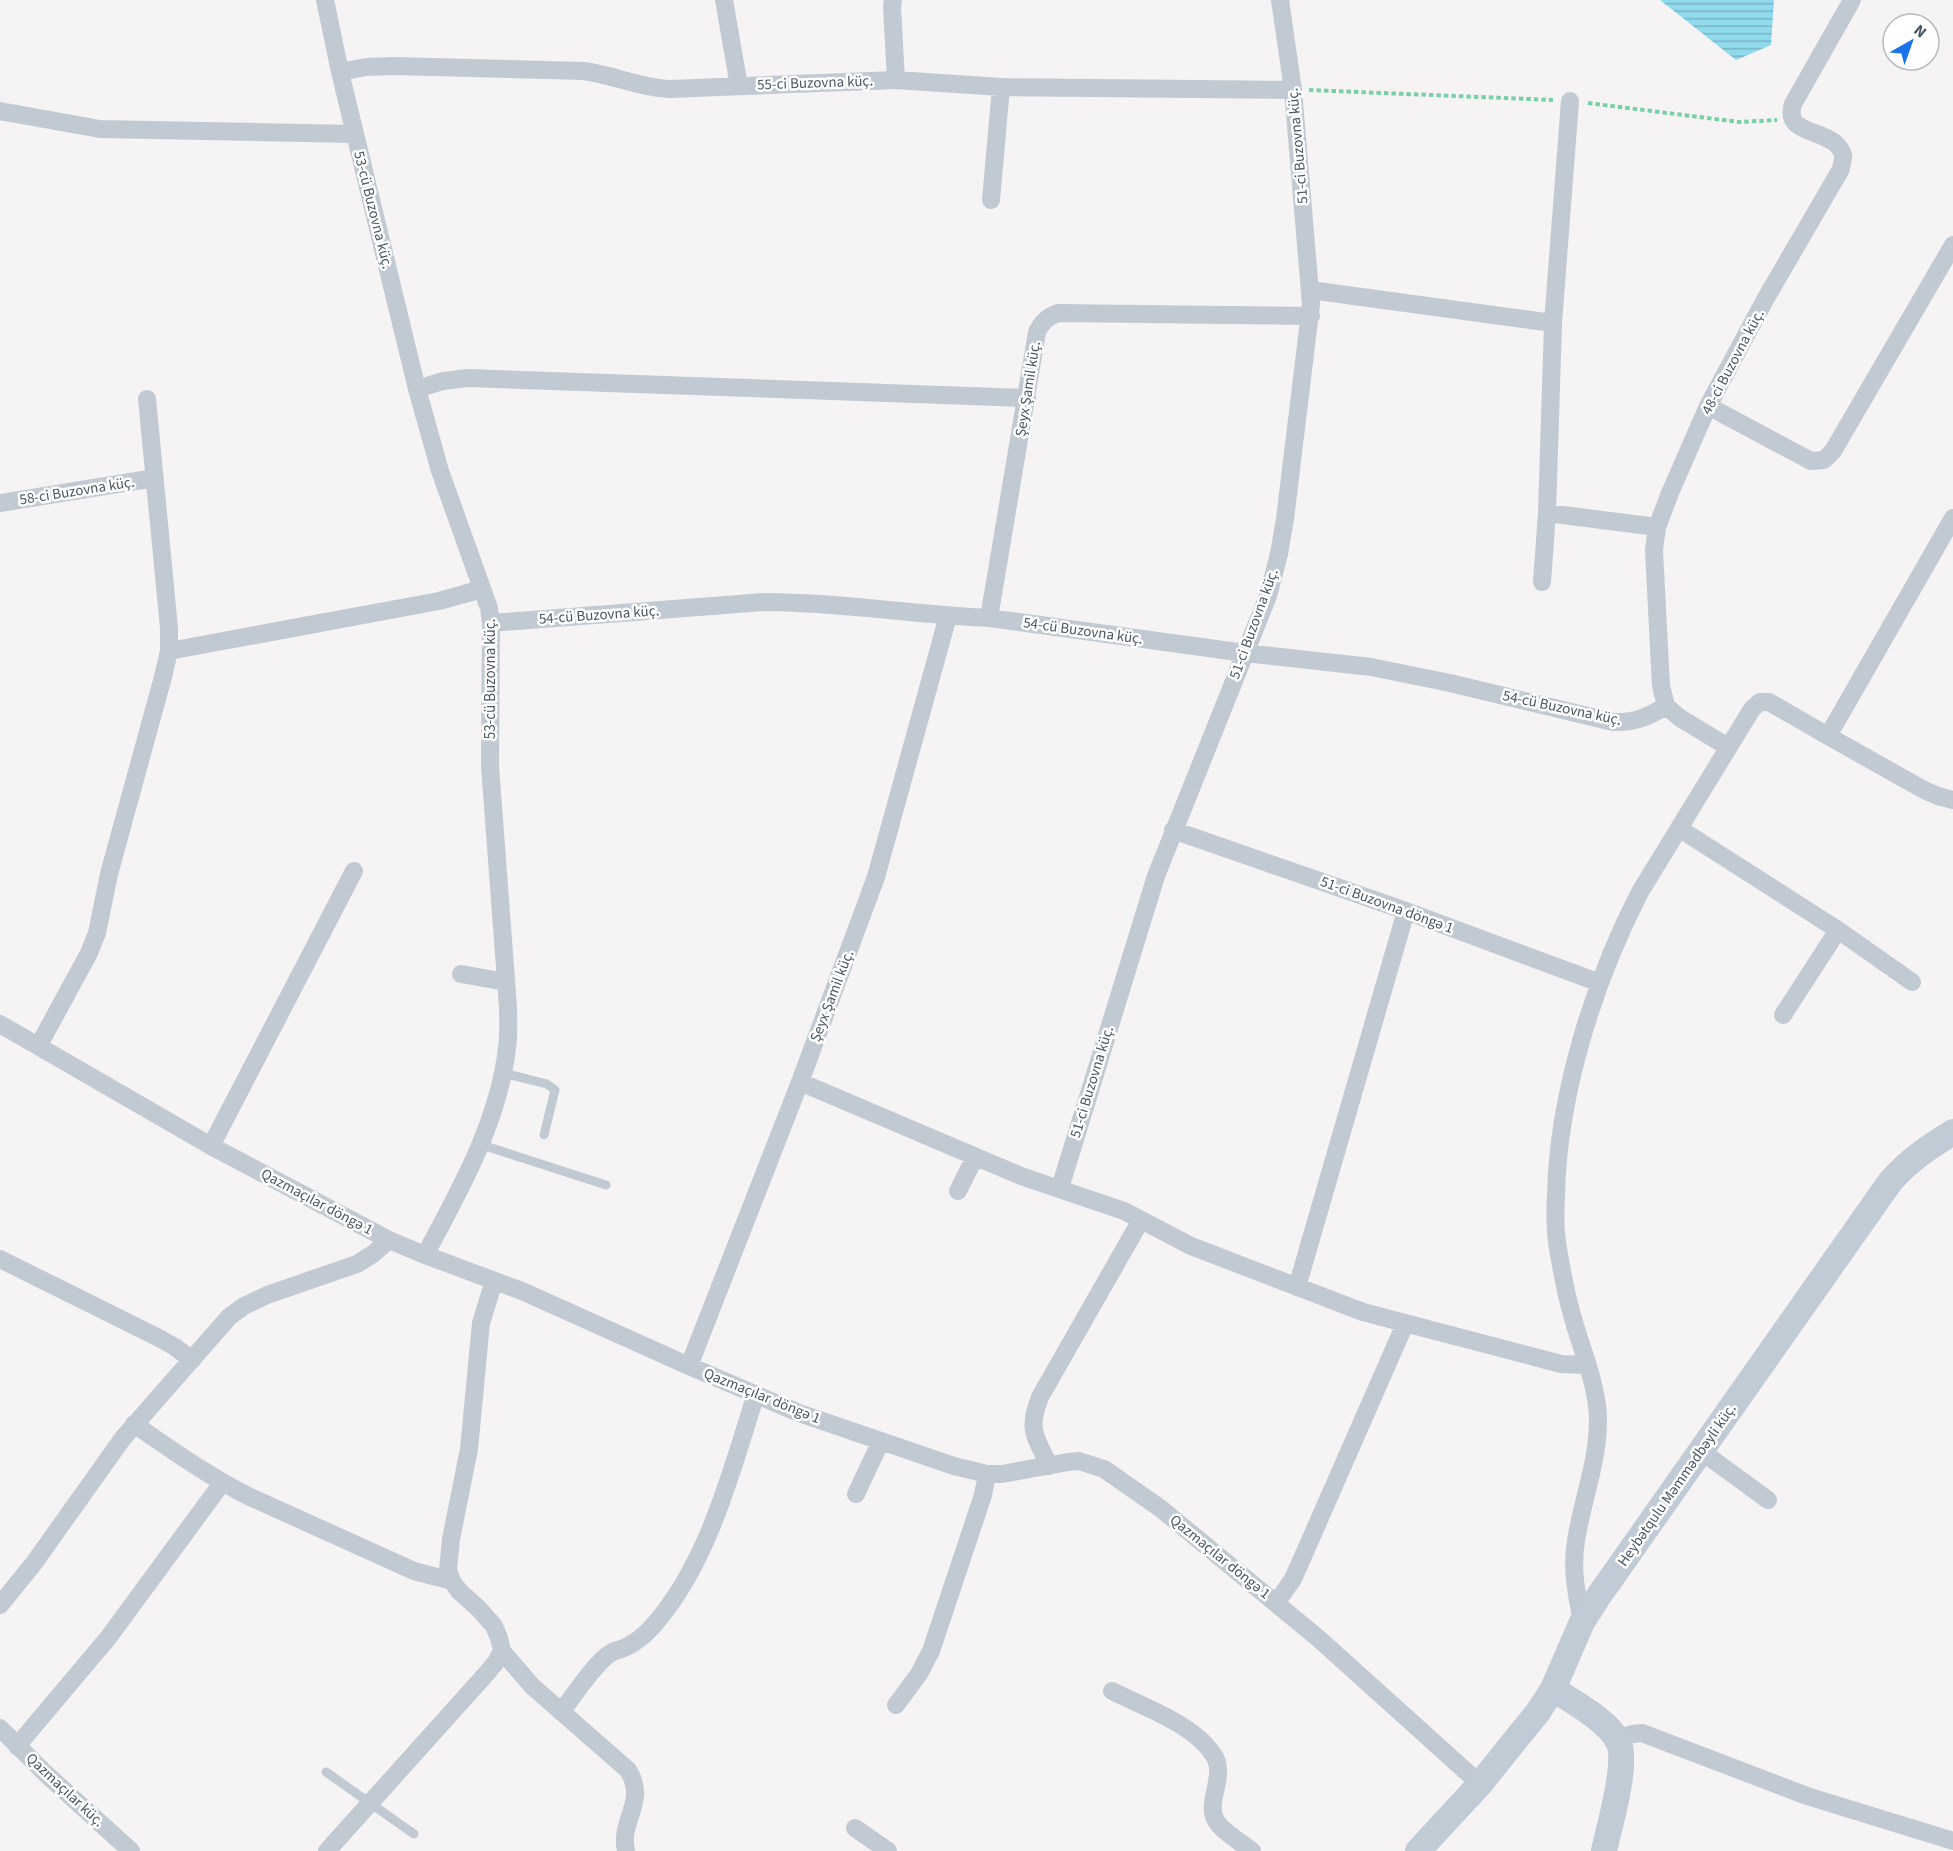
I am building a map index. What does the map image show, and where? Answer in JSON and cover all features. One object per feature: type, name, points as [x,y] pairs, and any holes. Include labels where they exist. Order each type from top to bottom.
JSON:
[{"type":"street","name":"53-cü Buzovna küç.","points":[[325,0],[340,72],[417,389],[440,471],[489,608],[491,623],[490,766],[506,982],[508,1047],[492,1113],[465,1181],[425,1255]]},
{"type":"street","points":[[724,0],[739,86]]},
{"type":"street","points":[[893,0],[896,80]]},
{"type":"street","name":"51-ci Buzovna küç.","points":[[1060,1188],[1156,876],[1268,596],[1279,554],[1311,316],[1293,90],[1280,0]]},
{"type":"street","points":[[1791,119],[1792,104],[1852,0]]},
{"type":"street","name":"55-ci Buzovna küç.","points":[[340,72],[366,67],[393,66],[584,71],[655,88],[896,80],[1001,87],[1293,90]]},
{"type":"street","points":[[991,200],[1001,87]]},
{"type":"street","points":[[1542,582],[1547,513],[1553,323],[1570,101]]},
{"type":"street","points":[[0,111],[100,129],[355,135]]},
{"type":"street","name":"48-ci Buzovna küç.","points":[[1666,706],[1661,686],[1654,550],[1657,527],[1708,406],[1766,298],[1841,169],[1843,154],[1838,146],[1826,136],[1804,129],[1791,119]]},
{"type":"street","points":[[1708,406],[1811,461],[1824,460],[1833,451],[1953,245]]},
{"type":"street","points":[[1310,290],[1553,323]]},
{"type":"street","name":"Şeyx Şamil küç.","points":[[989,618],[1037,332],[1042,322],[1058,313],[1311,316]]},
{"type":"street","points":[[417,389],[443,381],[468,378],[1027,398]]},
{"type":"street","points":[[39,1045],[89,953],[97,933],[109,874],[164,677],[169,651],[170,628],[147,399]]},
{"type":"street","name":"58-ci Buzovna küç.","points":[[0,503],[155,478]]},
{"type":"street","points":[[1547,513],[1657,527]]},
{"type":"street","points":[[1828,736],[1950,530]]},
{"type":"street","points":[[169,651],[439,601],[482,590]]},
{"type":"street","name":"54-cü Buzovna küç.","points":[[491,623],[764,602],[807,602],[989,618],[1391,671],[1613,722],[1628,723],[1646,718],[1666,706]]},
{"type":"street","name":"Şeyx Şamil küç.","points":[[689,1366],[800,1082],[876,877],[948,616]]},
{"type":"street","points":[[1582,1622],[1574,1581],[1574,1558],[1598,1422],[1596,1399],[1571,1311],[1557,1246],[1556,1177],[1566,1105],[1587,1022],[1626,919],[1640,891],[1680,829],[1728,747],[1752,709],[1760,702],[1769,702],[1923,790],[1953,800]]},
{"type":"street","points":[[1666,706],[1680,718],[1728,747]]},
{"type":"street","points":[[1680,829],[1838,930],[1912,982]]},
{"type":"street","name":"51-ci Buzovna döngə 1","points":[[1173,830],[1406,911],[1600,983]]},
{"type":"street","points":[[211,1146],[354,871]]},
{"type":"street","points":[[1297,1287],[1406,911]]},
{"type":"street","points":[[1783,1015],[1838,930]]},
{"type":"street","points":[[461,974],[506,982]]},
{"type":"street","name":"Qazmaçılar döngə 1","points":[[0,1024],[211,1146],[389,1240],[522,1291],[799,1413],[954,1466],[987,1474],[1002,1474],[1079,1461],[1104,1469],[1160,1509],[1276,1603],[1364,1678],[1480,1784]]},
{"type":"street","points":[[800,1082],[1021,1176],[1124,1211],[1191,1246],[1363,1312],[1561,1364],[1587,1365]]},
{"type":"street","name":"Heybətqulu Məmmədbəyli küç.","points":[[1418,1851],[1480,1784],[1528,1727],[1553,1689],[1582,1622],[1890,1182],[1906,1164],[1953,1132]]},
{"type":"street","points":[[958,1191],[975,1157]]},
{"type":"street","points":[[1049,1466],[1033,1430],[1033,1417],[1040,1397],[1141,1220]]},
{"type":"street","points":[[0,1605],[34,1563],[123,1437],[229,1317],[267,1294],[357,1264],[389,1240]]},
{"type":"street","points":[[0,1259],[157,1337],[192,1360]]},
{"type":"street","points":[[494,1281],[481,1323],[469,1449],[448,1570],[459,1591],[494,1626],[500,1638],[502,1651],[532,1686],[628,1770],[636,1786],[636,1797],[625,1838],[626,1851]]},
{"type":"street","points":[[1276,1603],[1293,1579],[1405,1324]]},
{"type":"street","points":[[561,1712],[602,1660],[639,1639],[652,1627],[687,1578],[716,1512],[756,1394]]},
{"type":"street","points":[[134,1424],[222,1483],[414,1570],[452,1581]]},
{"type":"street","points":[[856,1494],[881,1441]]},
{"type":"street","points":[[1701,1451],[1768,1500]]},
{"type":"street","points":[[896,1705],[919,1674],[931,1651],[983,1495],[987,1474]]},
{"type":"street","points":[[17,1746],[108,1638],[222,1483]]},
{"type":"street","points":[[327,1851],[486,1674],[502,1651]]},
{"type":"street","points":[[1553,1689],[1608,1728],[1622,1749],[1622,1764],[1604,1851]]},
{"type":"street","points":[[1112,1691],[1179,1725],[1196,1736],[1214,1755],[1219,1776],[1212,1806],[1214,1816],[1219,1825],[1252,1851]]},
{"type":"street","name":"Qazmaçılar küç.","points":[[0,1728],[131,1851]]},
{"type":"street","points":[[1617,1739],[1642,1733],[1807,1796],[1953,1841]]},
{"type":"street","points":[[855,1828],[888,1851]]},
{"type":"lane","points":[[503,1073],[547,1084],[555,1090],[556,1094],[544,1135]]},
{"type":"lane","points":[[479,1144],[606,1185]]},
{"type":"lane","points":[[326,1772],[414,1834]]},
{"type":"path","points":[[1293,90],[1570,101],[1739,122],[1791,119]]},
{"type":"water","points":[[1660,0],[1774,0],[1771,45],[1736,60]]}]
